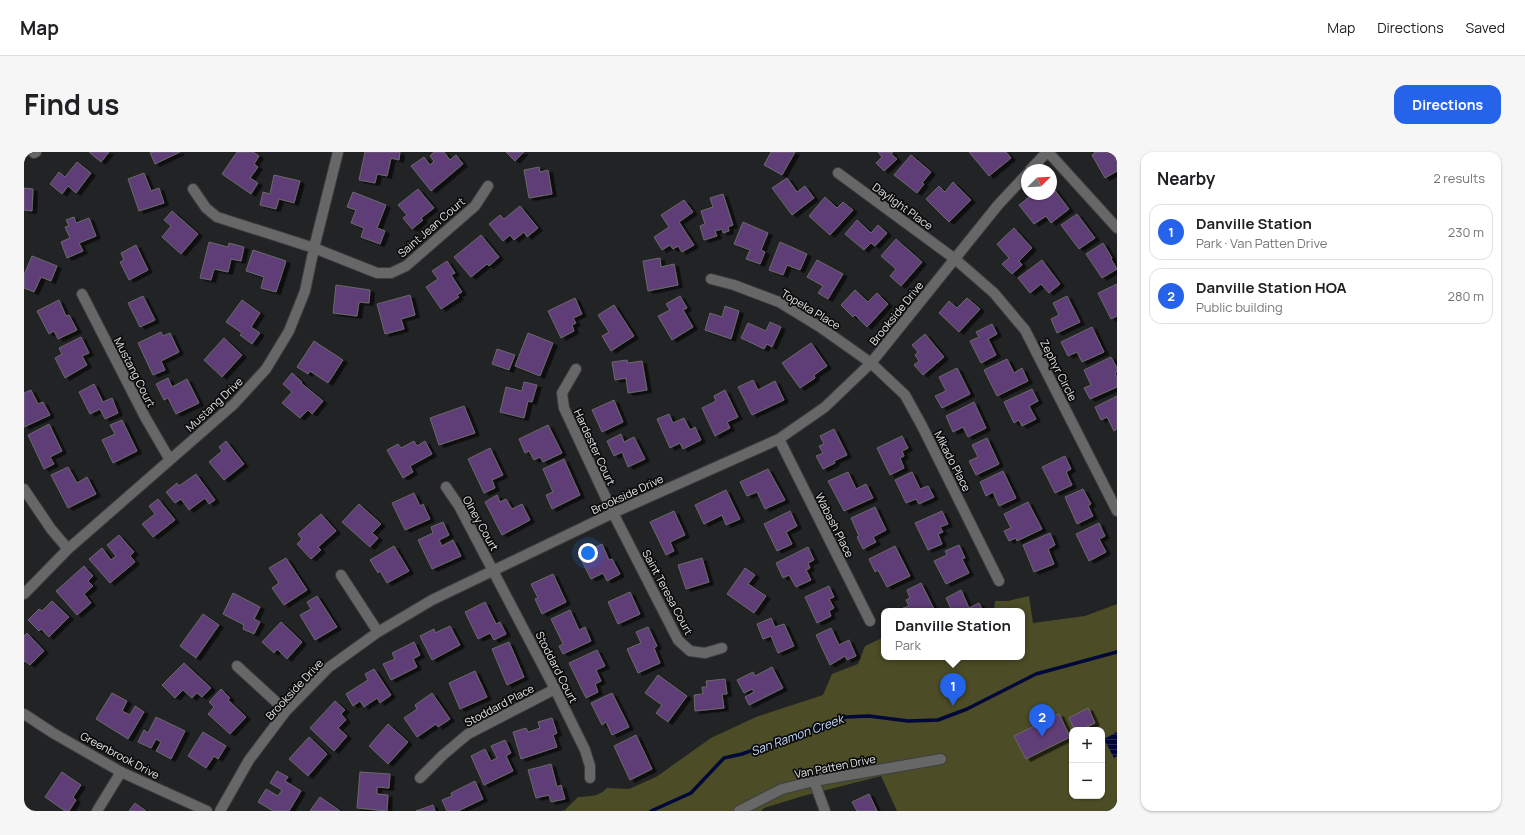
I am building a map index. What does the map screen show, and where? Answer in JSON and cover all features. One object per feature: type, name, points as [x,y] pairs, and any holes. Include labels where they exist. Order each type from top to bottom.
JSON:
[{"type":"street","name":"Mustang Drive","points":[[24,594],[68,549],[234,404],[266,368],[290,331],[306,291],[314,248],[338,152]]},
{"type":"street","points":[[1036,164],[1048,152],[1117,228]]},
{"type":"street","name":"Daylight Place","points":[[838,173],[955,258]]},
{"type":"street","name":"Brookside Drive","points":[[220,811],[249,760],[286,711],[328,668],[378,632],[432,600],[613,513],[779,439],[825,407],[872,363],[998,205],[1021,180]]},
{"type":"street","name":"Saint Jean Court","points":[[193,189],[206,208],[217,217],[314,248],[377,273],[391,273],[406,266],[475,206],[488,186]]},
{"type":"street","name":"Zephyr Circle","points":[[955,258],[994,293],[1025,330],[1117,511]]},
{"type":"street","name":"Topeka Place","points":[[711,279],[734,285],[779,302],[820,327],[872,363]]},
{"type":"street","name":"Mustang Court","points":[[82,294],[145,417],[170,460]]},
{"type":"street","name":"Mikado Place","points":[[872,363],[905,395],[926,433],[999,581]]},
{"type":"street","name":"Hardester Court","points":[[576,369],[562,393],[564,408],[613,513]]},
{"type":"street","name":"Wabash Place","points":[[779,439],[870,621]]},
{"type":"street","name":"Olney Court","points":[[446,487],[459,506],[494,571]]},
{"type":"street","points":[[24,489],[51,529],[68,549]]},
{"type":"street","name":"Saint Teresa Court","points":[[613,513],[678,640],[690,651],[704,653],[722,648]]},
{"type":"street","name":"Stoddard Court","points":[[494,571],[556,689],[586,750],[590,766],[590,778]]},
{"type":"street","points":[[341,575],[378,632]]},
{"type":"street","points":[[237,666],[286,711]]},
{"type":"street","name":"Stoddard Place","points":[[420,778],[443,755],[468,734],[556,689]]},
{"type":"street","name":"Greenbrook Drive","points":[[24,714],[121,772],[207,811]]},
{"type":"street","name":"Van Patten Drive","points":[[739,811],[782,789],[814,781],[940,759]]},
{"type":"street","points":[[97,811],[121,772]]},
{"type":"street","points":[[814,781],[825,811]]},
{"type":"green space","points":[[1029,596],[1033,623],[1085,616],[1117,604],[1117,811],[897,811],[881,776],[803,796],[764,808],[761,811],[561,811],[565,810],[578,797],[597,795],[607,788],[629,789],[656,777],[711,738],[756,717],[823,695],[832,674],[858,664],[865,646],[881,638],[881,660],[1025,660],[1025,608],[994,608],[995,601],[1008,601]]},
{"type":"shaded area","points":[[1117,732],[1117,756],[1114,758],[1105,741],[1105,738]]},
{"type":"building","points":[[89,152],[109,152],[101,162]]},
{"type":"building","points":[[150,152],[180,152],[155,164]]},
{"type":"building","points":[[237,152],[253,152],[259,156],[254,164],[258,167],[250,178],[258,183],[251,194],[222,174]]},
{"type":"building","points":[[365,152],[400,152],[399,160],[391,158],[387,176],[377,174],[375,183],[359,180]]},
{"type":"building","points":[[434,152],[444,152],[450,160],[456,155],[463,164],[431,191],[411,166],[424,157],[430,165],[434,161],[430,156]]},
{"type":"building","points":[[506,152],[524,152],[515,161]]},
{"type":"building","points":[[771,152],[795,152],[782,175],[764,165]]},
{"type":"building","points":[[878,152],[893,152],[891,154],[897,159],[884,171],[876,163],[882,157]]},
{"type":"building","points":[[969,152],[1006,152],[1011,158],[989,176]]},
{"type":"building","points":[[1094,152],[1117,152],[1117,171],[1105,178],[1092,155],[1095,153]]},
{"type":"building","points":[[911,155],[931,172],[922,183],[924,184],[917,193],[894,175]]},
{"type":"building","points":[[77,162],[91,173],[76,193],[68,186],[62,194],[50,184],[59,172],[65,177]]},
{"type":"building","points":[[539,167],[540,172],[548,170],[552,194],[529,198],[524,170]]},
{"type":"building","points":[[144,173],[151,191],[159,188],[164,203],[139,211],[128,179]]},
{"type":"building","points":[[274,175],[300,181],[294,203],[279,199],[276,209],[260,205],[263,192],[270,194]]},
{"type":"building","points":[[787,178],[797,192],[805,186],[814,198],[792,215],[772,188]]},
{"type":"building","points":[[953,182],[971,200],[949,222],[926,199],[939,186],[945,192]]},
{"type":"building","points":[[24,188],[33,189],[32,211],[24,210]]},
{"type":"building","points":[[418,189],[434,208],[421,218],[423,220],[412,229],[403,218],[407,215],[398,205]]},
{"type":"building","points":[[353,192],[386,205],[377,228],[385,231],[380,244],[361,237],[364,228],[351,223],[356,210],[347,207]]},
{"type":"building","points":[[1057,193],[1069,209],[1051,223],[1046,216],[1034,224],[1019,205],[1025,200],[1057,200]]},
{"type":"building","points":[[723,194],[733,225],[728,227],[729,231],[723,233],[722,229],[715,231],[717,236],[704,240],[700,226],[705,224],[701,211],[713,207],[710,198]]},
{"type":"building","points":[[825,197],[837,208],[843,202],[853,210],[830,235],[809,216]]},
{"type":"building","points":[[684,200],[693,212],[679,222],[694,245],[682,252],[678,246],[673,249],[670,245],[662,250],[654,237],[669,227],[661,215]]},
{"type":"building","points":[[520,206],[538,228],[527,237],[524,232],[514,240],[510,235],[503,241],[489,224],[500,215],[504,219]]},
{"type":"building","points":[[172,211],[198,234],[181,254],[162,237],[171,226],[164,220]]},
{"type":"building","points":[[1077,214],[1095,238],[1079,249],[1061,225]]},
{"type":"building","points":[[74,217],[76,223],[89,218],[96,236],[79,243],[83,251],[67,258],[61,242],[70,238],[65,227],[69,226],[66,220]]},
{"type":"building","points":[[857,220],[871,233],[878,225],[887,233],[875,246],[871,243],[864,250],[845,234]]},
{"type":"building","points":[[743,222],[768,233],[761,250],[765,252],[760,264],[746,259],[750,250],[734,244]]},
{"type":"building","points":[[1014,228],[1032,248],[1019,261],[1022,265],[1012,274],[1002,264],[1009,258],[997,244]]},
{"type":"building","points":[[481,235],[499,257],[489,266],[487,264],[471,277],[454,257]]},
{"type":"building","points":[[896,239],[922,262],[901,286],[890,276],[896,269],[881,256]]},
{"type":"building","points":[[209,242],[228,247],[229,243],[244,247],[241,261],[231,259],[228,272],[214,269],[211,280],[200,278]]},
{"type":"building","points":[[780,242],[807,254],[800,270],[787,265],[783,275],[769,270]]},
{"type":"building","points":[[1103,243],[1117,269],[1102,278],[1086,254]]},
{"type":"building","points":[[136,245],[148,270],[129,280],[120,262],[124,260],[121,253]]},
{"type":"building","points":[[253,250],[286,261],[276,292],[261,288],[264,277],[246,271]]},
{"type":"building","points":[[32,256],[57,266],[51,281],[41,277],[34,292],[24,288],[24,275]]},
{"type":"building","points":[[660,258],[661,267],[674,264],[678,285],[648,291],[643,261]]},
{"type":"building","points":[[817,260],[843,274],[828,299],[818,293],[823,286],[807,277]]},
{"type":"building","points":[[1042,260],[1060,284],[1049,293],[1041,284],[1030,293],[1018,278]]},
{"type":"building","points":[[447,261],[455,273],[451,275],[462,292],[457,295],[459,297],[441,309],[426,287],[438,279],[432,271]]},
{"type":"building","points":[[1117,284],[1117,316],[1111,319],[1098,293]]},
{"type":"building","points":[[336,285],[370,290],[369,303],[359,302],[357,316],[333,313]]},
{"type":"building","points":[[855,290],[868,302],[877,293],[888,304],[867,327],[855,315],[853,317],[841,305]]},
{"type":"building","points":[[410,295],[415,315],[401,319],[404,329],[385,334],[377,304]]},
{"type":"building","points":[[143,296],[155,320],[140,327],[128,303]]},
{"type":"building","points":[[680,296],[687,308],[683,310],[693,327],[672,340],[658,316],[670,310],[666,304]]},
{"type":"building","points":[[1067,296],[1080,322],[1057,333],[1051,319],[1059,315],[1053,303]]},
{"type":"building","points":[[575,298],[582,314],[573,318],[576,323],[572,325],[574,331],[561,338],[548,311]]},
{"type":"building","points":[[967,298],[980,309],[959,332],[939,313],[949,301],[957,308]]},
{"type":"building","points":[[59,300],[66,316],[69,315],[77,330],[58,339],[54,331],[49,334],[37,311]]},
{"type":"building","points":[[242,300],[260,313],[251,327],[260,333],[252,344],[240,335],[242,333],[226,322]]},
{"type":"building","points":[[614,305],[634,336],[611,351],[602,336],[609,332],[598,315]]},
{"type":"building","points":[[725,306],[739,311],[731,339],[705,330],[710,313],[722,317]]},
{"type":"building","points":[[770,322],[781,327],[772,347],[767,344],[764,349],[741,338],[748,323],[766,331]]},
{"type":"building","points":[[992,324],[997,334],[988,339],[996,355],[981,363],[970,341],[979,337],[976,332]]},
{"type":"building","points":[[1092,327],[1104,352],[1082,362],[1077,352],[1068,356],[1061,342]]},
{"type":"building","points":[[161,332],[163,336],[170,333],[179,352],[161,361],[165,370],[153,375],[138,343]]},
{"type":"building","points":[[528,333],[553,343],[540,376],[515,366]]},
{"type":"building","points":[[925,334],[944,357],[923,375],[914,365],[919,361],[915,355],[918,352],[912,345]]},
{"type":"building","points":[[81,337],[89,353],[82,356],[87,365],[65,378],[55,358],[62,354],[59,348]]},
{"type":"building","points":[[224,338],[242,355],[222,377],[204,360]]},
{"type":"building","points":[[314,341],[343,360],[328,383],[310,371],[308,374],[297,367]]},
{"type":"building","points":[[811,343],[827,366],[814,375],[815,378],[800,388],[782,363]]},
{"type":"building","points":[[497,349],[515,355],[509,370],[492,364]]},
{"type":"building","points":[[1111,357],[1117,368],[1117,372],[1115,373],[1117,378],[1117,387],[1090,399],[1084,388],[1091,385],[1084,370]]},
{"type":"building","points":[[1007,359],[1014,373],[1022,368],[1028,381],[997,396],[984,370]]},
{"type":"building","points":[[627,360],[628,363],[642,361],[647,390],[628,393],[626,378],[615,380],[612,362]]},
{"type":"building","points":[[957,368],[970,394],[942,408],[935,396],[946,391],[939,377]]},
{"type":"building","points":[[292,373],[302,382],[301,383],[323,401],[312,414],[308,410],[300,418],[282,403],[292,392],[283,384]]},
{"type":"building","points":[[168,378],[172,387],[187,379],[199,403],[176,414],[168,398],[164,400],[156,384]]},
{"type":"building","points":[[753,380],[758,390],[775,381],[784,400],[752,415],[738,387]]},
{"type":"building","points":[[524,382],[537,385],[532,402],[528,401],[524,418],[500,412],[506,387],[522,391]]},
{"type":"building","points":[[94,384],[103,402],[112,398],[118,413],[105,419],[100,409],[90,414],[79,392]]},
{"type":"building","points":[[1032,389],[1038,401],[1029,406],[1036,419],[1022,426],[1019,420],[1014,423],[1004,402]]},
{"type":"building","points":[[31,390],[38,404],[43,402],[50,415],[24,427],[24,393]]},
{"type":"building","points":[[725,390],[738,417],[727,422],[730,428],[715,436],[702,408],[716,401],[714,396]]},
{"type":"building","points":[[1117,396],[1117,429],[1114,431],[1107,417],[1101,420],[1095,407]]},
{"type":"building","points":[[614,400],[623,422],[602,432],[592,410]]},
{"type":"building","points":[[974,402],[986,428],[968,437],[963,427],[953,432],[946,416]]},
{"type":"building","points":[[464,406],[475,433],[439,445],[430,418]]},
{"type":"building","points":[[669,414],[673,423],[684,418],[690,430],[695,427],[701,440],[683,449],[680,443],[670,448],[657,419]]},
{"type":"building","points":[[122,420],[137,451],[113,463],[102,440],[115,434],[110,425]]},
{"type":"building","points":[[49,424],[62,451],[50,457],[54,464],[44,469],[28,435]]},
{"type":"building","points":[[548,425],[562,453],[543,462],[540,457],[534,460],[529,451],[525,453],[519,439]]},
{"type":"building","points":[[834,429],[847,455],[834,461],[835,463],[823,469],[816,456],[823,453],[819,446],[824,444],[820,436]]},
{"type":"building","points":[[621,434],[624,442],[634,437],[645,459],[628,467],[622,452],[614,456],[607,441]]},
{"type":"building","points":[[902,436],[908,448],[902,451],[904,456],[900,458],[904,468],[890,475],[877,448]]},
{"type":"building","points":[[987,438],[999,464],[976,475],[969,461],[978,457],[972,445]]},
{"type":"building","points":[[226,441],[244,464],[224,480],[209,462],[222,451],[219,447]]},
{"type":"building","points":[[414,441],[417,446],[425,441],[432,454],[410,466],[413,472],[403,478],[387,450],[398,444],[401,448]]},
{"type":"building","points":[[490,448],[503,475],[492,480],[495,488],[484,493],[468,459]]},
{"type":"building","points":[[1065,456],[1071,469],[1066,472],[1072,485],[1055,493],[1042,467]]},
{"type":"building","points":[[564,459],[580,495],[552,509],[546,495],[553,492],[543,469]]},
{"type":"building","points":[[68,467],[77,483],[87,477],[96,494],[68,508],[51,475]]},
{"type":"building","points":[[768,469],[785,500],[765,509],[757,492],[747,496],[740,482]]},
{"type":"building","points":[[1003,471],[1016,498],[999,506],[993,492],[986,496],[980,482]]},
{"type":"building","points":[[848,472],[856,489],[866,484],[873,498],[844,511],[828,481]]},
{"type":"building","points":[[912,472],[920,489],[928,486],[934,497],[919,504],[916,499],[906,503],[895,480]]},
{"type":"building","points":[[196,474],[215,500],[209,504],[205,498],[189,510],[181,499],[175,503],[166,492],[177,483],[179,486]]},
{"type":"building","points":[[1083,489],[1091,504],[1088,506],[1093,516],[1077,524],[1065,497]]},
{"type":"building","points":[[726,490],[740,519],[726,525],[722,515],[704,524],[695,505]]},
{"type":"building","points":[[414,493],[420,506],[423,504],[430,519],[405,530],[392,503]]},
{"type":"building","points":[[497,495],[500,502],[506,499],[512,509],[522,504],[530,520],[502,535],[485,502]]},
{"type":"building","points":[[158,499],[175,520],[153,537],[142,524],[155,514],[149,506]]},
{"type":"building","points":[[1028,502],[1042,529],[1017,541],[1016,538],[1009,541],[1004,531],[1011,528],[1004,514]]},
{"type":"building","points":[[359,504],[381,524],[372,533],[378,538],[370,547],[342,522]]},
{"type":"building","points":[[875,507],[886,530],[873,537],[876,542],[863,549],[857,537],[859,536],[851,518]]},
{"type":"building","points":[[674,511],[685,535],[670,542],[674,551],[666,555],[650,522]]},
{"type":"building","points":[[790,511],[797,526],[786,532],[792,544],[777,551],[764,524]]},
{"type":"building","points":[[942,511],[948,524],[940,527],[943,532],[938,534],[942,544],[928,550],[915,523]]},
{"type":"building","points":[[321,514],[336,531],[318,547],[321,550],[311,559],[297,544],[302,539],[298,534]]},
{"type":"building","points":[[443,522],[449,535],[439,540],[442,546],[453,540],[461,556],[432,569],[418,540],[433,533],[431,527]]},
{"type":"building","points":[[1099,523],[1105,536],[1099,539],[1106,552],[1089,561],[1076,534]]},
{"type":"building","points":[[1050,533],[1055,545],[1048,549],[1054,564],[1034,572],[1023,545]]},
{"type":"building","points":[[119,535],[134,552],[130,556],[135,562],[110,583],[89,559],[102,548],[111,560],[116,556],[107,545]]},
{"type":"building","points":[[602,544],[609,560],[612,559],[620,574],[607,581],[603,573],[591,579],[579,555]]},
{"type":"building","points":[[959,545],[965,558],[962,559],[969,573],[946,584],[934,561],[947,555],[945,551]]},
{"type":"building","points":[[394,546],[409,571],[387,583],[380,571],[378,573],[370,560]]},
{"type":"building","points":[[895,546],[910,576],[887,587],[878,570],[875,572],[869,559]]},
{"type":"building","points":[[808,547],[814,560],[808,563],[810,568],[806,570],[811,580],[796,587],[789,575],[783,578],[776,563]]},
{"type":"building","points":[[286,558],[307,590],[284,605],[272,588],[279,583],[269,568]]},
{"type":"building","points":[[702,558],[709,582],[686,589],[678,565]]},
{"type":"building","points":[[84,566],[93,576],[88,581],[93,586],[84,594],[91,603],[77,615],[56,591]]},
{"type":"building","points":[[745,568],[755,575],[748,584],[766,596],[754,613],[727,594]]},
{"type":"building","points":[[553,574],[566,602],[542,614],[535,599],[538,598],[531,584]]},
{"type":"building","points":[[921,583],[934,608],[903,608],[909,606],[906,600],[910,598],[907,590]]},
{"type":"building","points":[[829,586],[834,597],[829,599],[834,608],[829,611],[831,616],[817,623],[805,597]]},
{"type":"building","points":[[961,590],[969,608],[951,608],[946,598]]},
{"type":"building","points":[[630,592],[640,614],[618,624],[608,602]]},
{"type":"building","points":[[233,593],[260,607],[254,619],[260,622],[254,634],[243,629],[244,625],[223,614]]},
{"type":"building","points":[[317,596],[337,627],[315,640],[300,615],[311,609],[307,602]]},
{"type":"building","points":[[52,601],[69,617],[49,637],[41,629],[39,631],[28,620],[39,609],[42,611]]},
{"type":"building","points":[[485,602],[496,624],[500,622],[506,634],[494,640],[490,633],[478,639],[465,612]]},
{"type":"building","points":[[979,603],[982,608],[969,608]]},
{"type":"building","points":[[570,610],[579,630],[585,627],[591,641],[563,654],[559,646],[563,644],[551,619]]},
{"type":"building","points":[[203,614],[219,625],[196,658],[180,646]]},
{"type":"building","points":[[771,618],[775,627],[784,624],[794,646],[778,653],[771,636],[763,639],[757,624]]},
{"type":"building","points":[[281,622],[302,642],[287,659],[277,649],[274,653],[262,642]]},
{"type":"building","points":[[450,626],[460,645],[432,660],[420,636],[434,629],[435,633]]},
{"type":"building","points":[[648,627],[657,646],[654,648],[660,663],[638,673],[627,649],[641,643],[636,632]]},
{"type":"building","points":[[831,628],[839,645],[849,640],[856,656],[847,660],[845,656],[830,665],[816,635]]},
{"type":"building","points":[[27,633],[44,651],[30,665],[25,661],[24,662],[24,636]]},
{"type":"building","points":[[414,642],[420,655],[413,659],[417,667],[391,680],[383,664],[395,659],[392,653]]},
{"type":"building","points":[[509,642],[524,677],[507,685],[492,649]]},
{"type":"building","points":[[597,650],[605,666],[596,670],[601,681],[595,684],[598,692],[586,698],[569,663]]},
{"type":"building","points":[[184,663],[211,688],[202,697],[197,693],[192,698],[183,690],[175,698],[162,685]]},
{"type":"building","points":[[772,667],[783,688],[749,705],[745,697],[754,692],[752,689],[744,693],[737,680],[753,672],[755,676]]},
{"type":"building","points":[[374,669],[391,695],[380,703],[377,698],[364,707],[360,701],[353,706],[346,694],[368,680],[365,674]]},
{"type":"building","points":[[475,671],[487,697],[460,709],[449,683]]},
{"type":"building","points":[[658,675],[687,696],[668,722],[656,713],[662,705],[645,693]]},
{"type":"building","points":[[725,679],[727,694],[722,694],[724,708],[695,711],[694,695],[703,694],[702,687],[707,687],[706,681]]},
{"type":"building","points":[[221,689],[230,698],[228,700],[246,717],[230,734],[208,714],[214,707],[209,702]]},
{"type":"building","points":[[112,693],[127,701],[122,711],[130,715],[135,706],[144,712],[128,739],[96,719]]},
{"type":"building","points":[[432,693],[450,719],[438,727],[436,724],[417,737],[404,718],[417,709],[415,705]]},
{"type":"building","points":[[612,693],[629,727],[612,735],[606,722],[602,725],[591,703]]},
{"type":"building","points":[[335,701],[345,710],[341,714],[346,720],[338,728],[347,736],[334,751],[310,728]]},
{"type":"building","points":[[1088,708],[1095,723],[1086,727],[1074,727],[1069,718]]},
{"type":"building","points":[[1059,714],[1069,738],[1026,759],[1014,736]]},
{"type":"building","points":[[156,717],[185,731],[171,759],[156,751],[161,742],[156,739],[151,748],[138,742],[144,730],[148,733]]},
{"type":"building","points":[[552,718],[557,733],[553,735],[557,747],[521,759],[513,732],[526,728],[528,732],[540,728],[538,722]]},
{"type":"building","points":[[388,724],[408,742],[388,764],[369,746]]},
{"type":"building","points":[[203,732],[226,746],[218,759],[214,756],[206,768],[188,756]]},
{"type":"building","points":[[636,735],[652,769],[630,780],[614,746]]},
{"type":"building","points":[[309,737],[327,754],[308,776],[289,759]]},
{"type":"building","points":[[505,740],[511,753],[506,756],[513,771],[484,785],[471,756],[485,749],[491,761],[497,758],[491,746]]},
{"type":"building","points":[[551,764],[557,787],[561,785],[565,799],[551,802],[549,795],[536,798],[528,770]]},
{"type":"building","points":[[277,771],[288,777],[285,781],[301,791],[289,811],[273,811],[258,802],[266,789],[278,796],[282,790],[270,783]]},
{"type":"building","points":[[62,772],[81,785],[73,797],[76,800],[69,811],[65,811],[45,797]]},
{"type":"building","points":[[360,772],[390,774],[389,788],[377,787],[377,794],[388,795],[387,811],[357,808]]},
{"type":"building","points":[[475,781],[483,799],[458,811],[447,811],[442,800],[452,796],[451,793]]},
{"type":"building","points":[[869,794],[877,811],[857,811],[852,802]]},
{"type":"building","points":[[320,797],[340,811],[310,811]]},
{"type":"building","points":[[135,803],[146,811],[129,811]]},
{"type":"building","points":[[433,805],[435,811],[416,811]]},
{"type":"waterway","name":"San Ramon Creek","points":[[651,811],[691,793],[724,758],[742,754],[846,717],[869,716],[908,721],[938,720],[967,709],[1036,674],[1117,652]]},
{"type":"place","name":"Danville Station","points":[[953,706]]},
{"type":"place","name":"Danville Station HOA","points":[[1042,737]]}]
